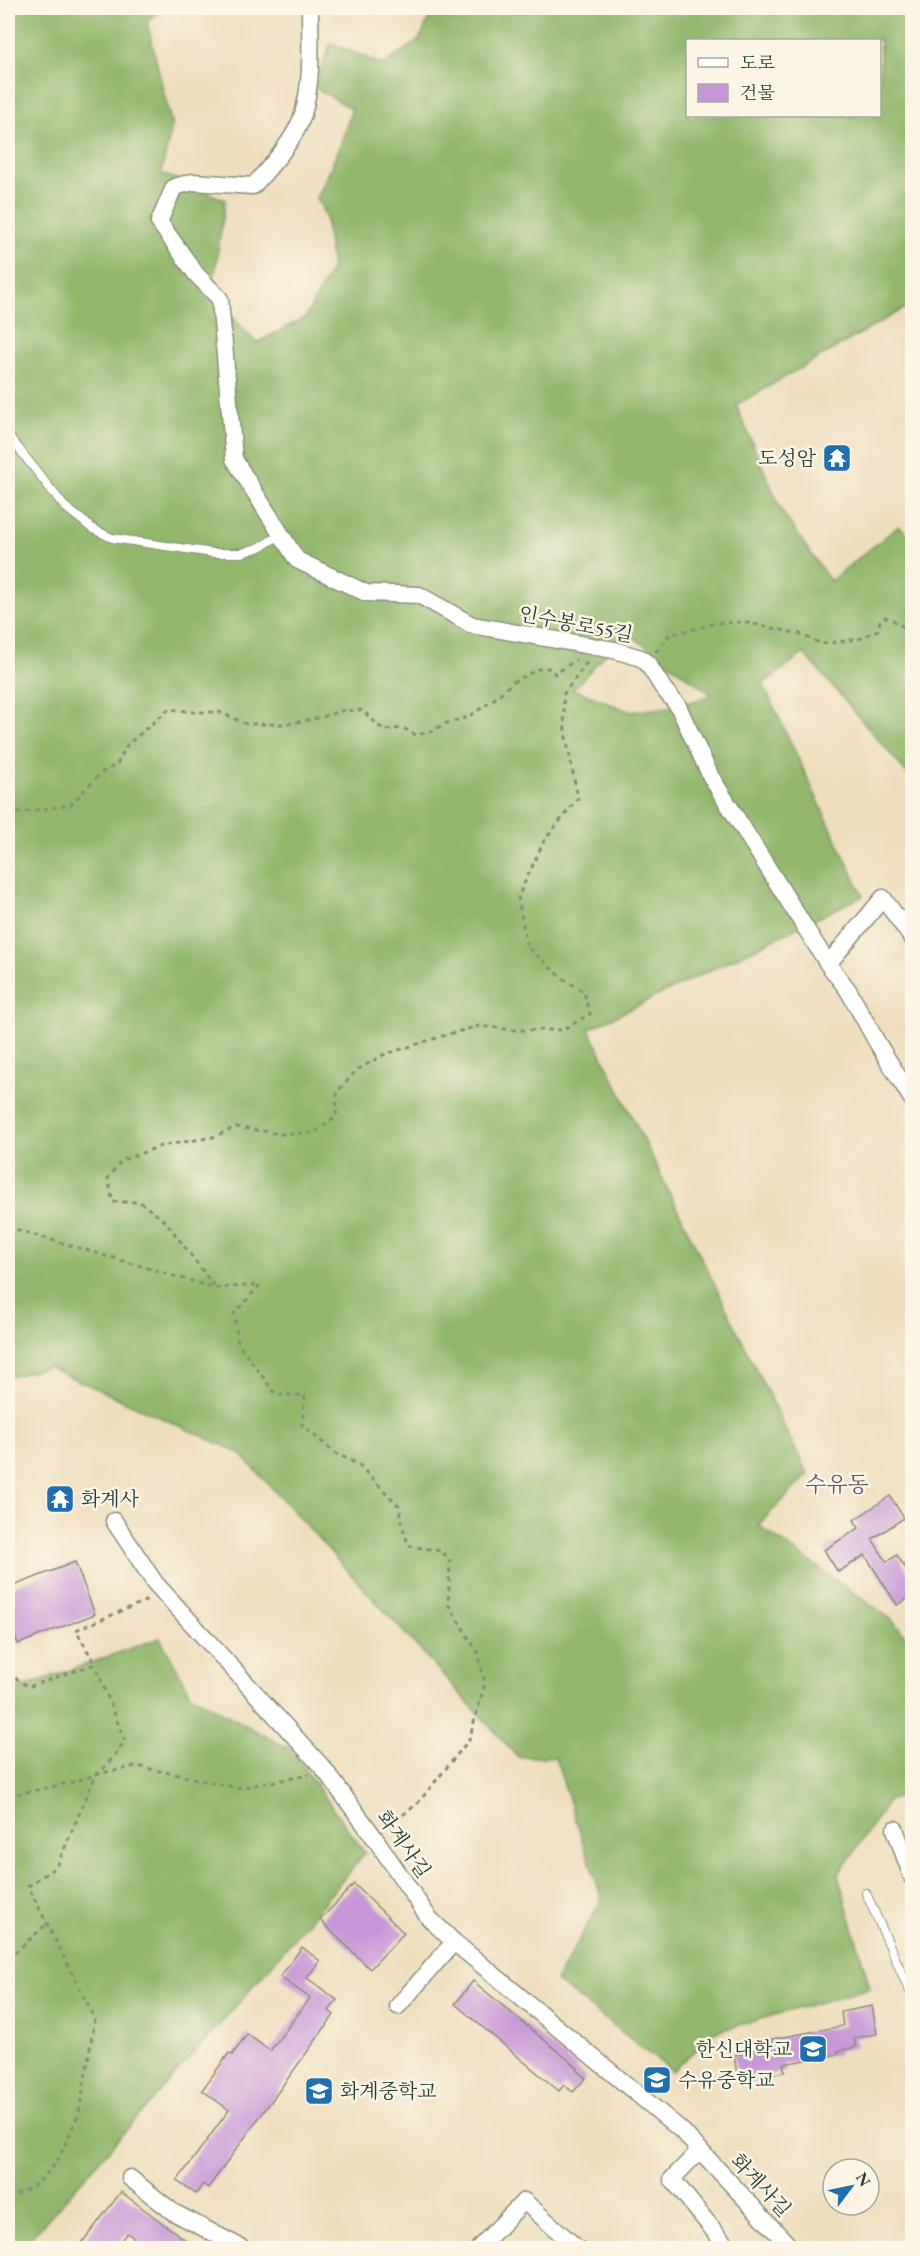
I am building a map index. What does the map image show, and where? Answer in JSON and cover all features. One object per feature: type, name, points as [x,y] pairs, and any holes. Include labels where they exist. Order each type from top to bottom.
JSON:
[{"type":"street","name":"인수봉로55길","points":[[310,8],[310,83],[303,116],[280,156],[253,186],[192,182],[174,187],[159,222],[195,274],[220,299],[234,459],[297,561],[366,593],[419,595],[472,625],[614,650],[641,658],[648,664],[678,706],[711,777],[828,964],[848,990],[912,1099]]},
{"type":"street","points":[[828,964],[883,898],[912,938]]},
{"type":"street","name":"화계사길","points":[[114,1521],[164,1593],[324,1769],[429,1918],[454,1942],[681,2130],[790,2248]]},
{"type":"street","points":[[895,1828],[912,1877]]},
{"type":"street","points":[[398,2006],[454,1942]]},
{"type":"street","points":[[700,2150],[672,2179],[728,2248]]},
{"type":"street","points":[[130,2178],[173,2212],[242,2248]]},
{"type":"street","points":[[479,2248],[524,2201],[574,2248]]},
{"type":"lane","points":[[8,435],[64,506],[93,529],[111,538],[213,553],[242,553],[260,548],[282,534]]},
{"type":"lane","points":[[867,1893],[912,1996]]},
{"type":"path","points":[[641,658],[656,652],[669,635],[717,623],[744,622],[800,634],[822,645],[859,639],[878,630],[880,621],[885,617],[891,618],[903,628],[912,631]]},
{"type":"path","points":[[8,816],[70,805],[101,773],[117,764],[127,745],[169,709],[219,712],[246,724],[287,724],[340,711],[362,710],[386,730],[403,728],[416,735],[433,730],[444,723],[468,717],[492,701],[513,682],[538,669],[550,668],[555,674],[578,659],[589,660],[563,695],[564,732],[578,798],[544,841],[518,897],[527,947],[560,976],[584,992],[590,1014],[562,1030],[515,1030],[479,1026],[382,1055],[357,1070],[337,1092],[336,1117],[314,1132],[281,1134],[236,1128],[213,1137],[161,1146],[122,1160],[108,1178],[113,1202],[140,1203],[166,1222],[215,1288]]},
{"type":"path","points":[[8,1227],[215,1288],[260,1285],[234,1314],[238,1343],[276,1395],[305,1395],[302,1425],[335,1453],[358,1464],[399,1506],[409,1546],[442,1551],[450,1561],[448,1604],[478,1653],[486,1683],[470,1740],[417,1804],[374,1837]]},
{"type":"path","points":[[8,2199],[37,2184],[57,2162],[79,2113],[95,2019],[28,1886],[57,1866],[96,1774],[116,1754],[124,1741],[95,1664],[76,1630],[164,1593]]},
{"type":"path","points":[[8,1672],[28,1687],[95,1664]]},
{"type":"path","points":[[8,1795],[21,1794],[96,1774],[137,1766],[238,1788],[310,1775]]},
{"type":"path","points":[[8,1959],[47,1924]]},
{"type":"green space","points":[[8,8],[163,8],[147,22],[172,127],[161,173],[225,200],[212,294],[256,343],[305,318],[332,268],[325,215],[317,198],[339,149],[352,109],[314,87],[331,43],[383,65],[419,40],[434,8],[912,8],[912,304],[736,405],[782,512],[830,581],[899,526],[912,539],[912,779],[804,653],[763,684],[863,896],[589,1029],[808,1475],[758,1525],[891,1619],[912,1643],[912,1795],[889,1800],[838,1875],[870,1988],[715,2032],[672,2071],[556,1981],[602,1899],[555,1757],[518,1757],[240,1453],[48,1367],[8,1377]],"holes":[[[626,632],[711,694],[678,706],[631,712],[573,689]]]},
{"type":"green space","points":[[160,1638],[191,1695],[291,1750],[365,1853],[264,1974],[22,2248],[8,2248],[8,1692]]},
{"type":"building","points":[[890,1496],[904,1518],[872,1539],[887,1562],[897,1555],[912,1578],[912,1595],[897,1605],[865,1555],[838,1572],[824,1550],[859,1528],[854,1520]]},
{"type":"building","points":[[75,1562],[95,1614],[18,1644],[8,1617],[8,1588]]},
{"type":"building","points":[[354,1884],[404,1933],[370,1969],[320,1920]]},
{"type":"building","points":[[302,1947],[320,1961],[307,1978],[337,2000],[329,2011],[334,2015],[208,2188],[203,2184],[196,2194],[177,2181],[229,2110],[202,2090],[229,2053],[232,2055],[247,2034],[270,2051],[310,1998],[280,1977]]},
{"type":"building","points":[[473,1981],[578,2068],[576,2070],[586,2078],[573,2092],[564,2085],[559,2091],[455,2004]]},
{"type":"building","points":[[872,2006],[877,2034],[854,2038],[856,2047],[838,2051],[839,2054],[783,2064],[785,2072],[738,2081],[734,2055],[764,2049],[762,2041],[843,2026],[841,2012]]},
{"type":"building","points":[[121,2192],[196,2248],[148,2248],[127,2233],[115,2248],[78,2248]]},
{"type":"place","name":"도성암","points":[[837,458]]},
{"type":"place","name":"화계사","points":[[60,1499]]},
{"type":"place","name":"한신대학교","points":[[813,2049]]},
{"type":"place","name":"수유중학교","points":[[657,2080]]},
{"type":"place","name":"화계중학교","points":[[319,2091]]},
{"type":"district","name":"수유동","points":[[837,1484]]}]
